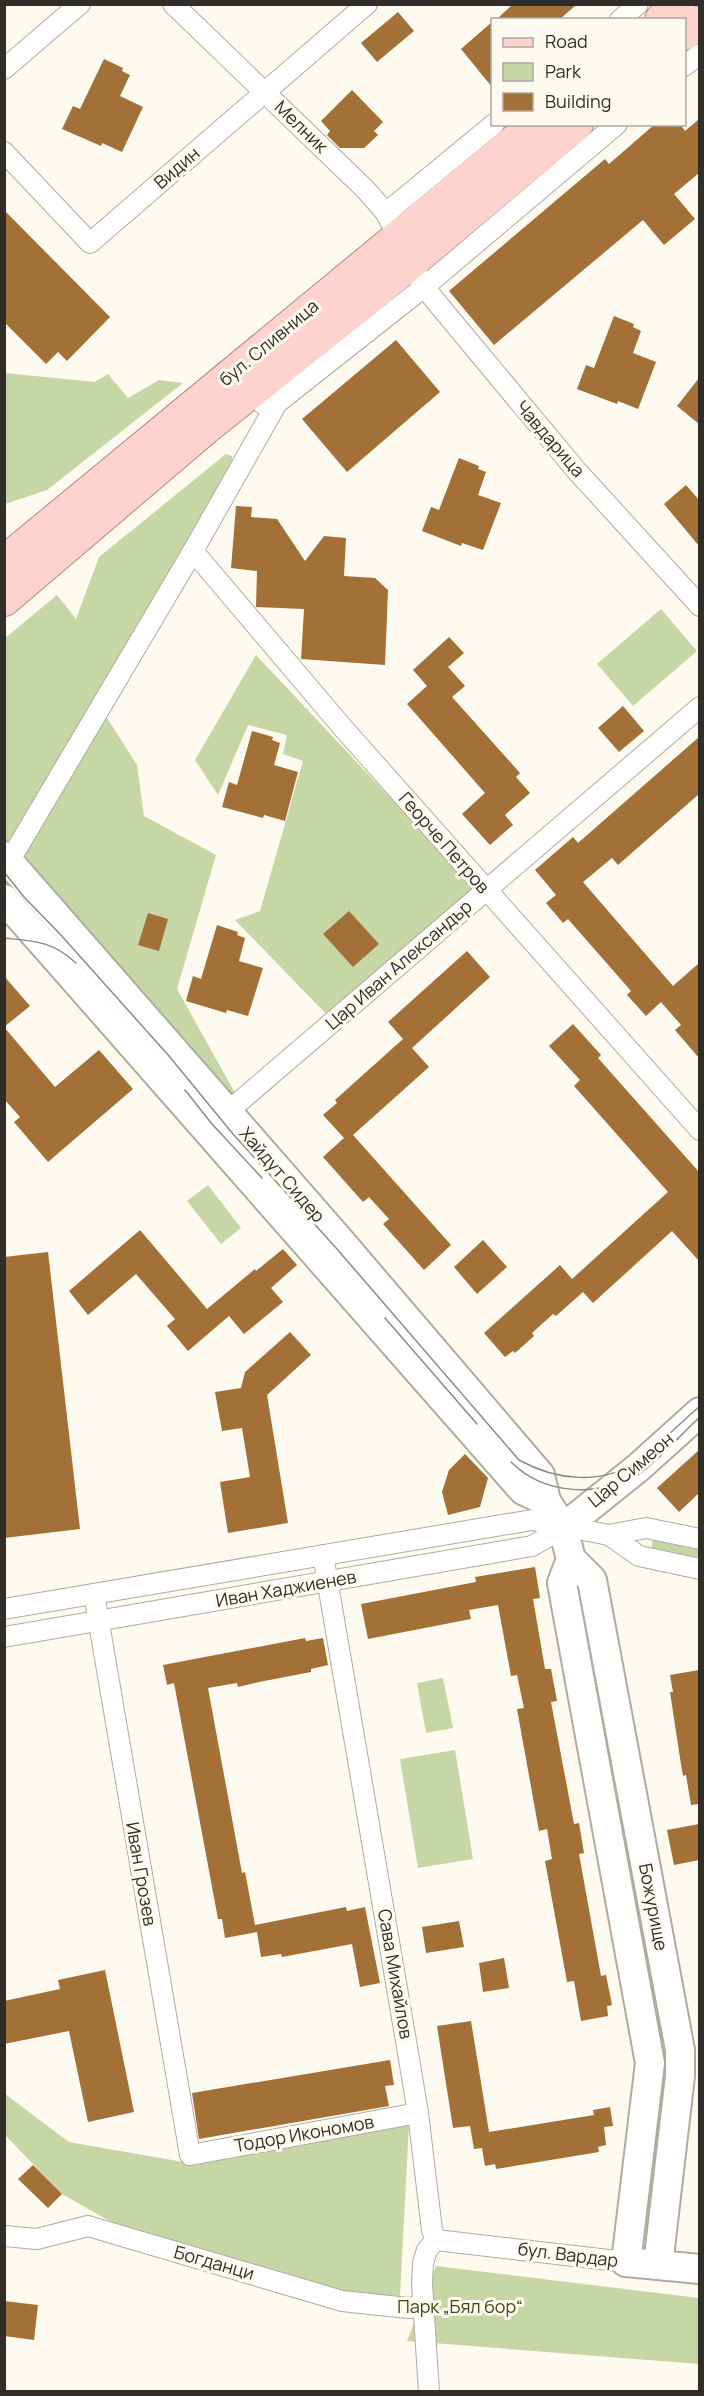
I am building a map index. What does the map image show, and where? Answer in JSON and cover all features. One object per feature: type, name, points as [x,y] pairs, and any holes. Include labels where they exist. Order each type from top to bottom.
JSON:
[{"type":"main road","points":[[663,18],[679,4]]},
{"type":"main road","points":[[686,32],[699,22]]},
{"type":"main road","name":"бул. Сливница","points":[[21,561],[206,428],[405,250],[533,126]]},
{"type":"main road","name":"бул. Сливница","points":[[4,600],[21,561],[405,250],[574,126]]},
{"type":"street","points":[[4,69],[80,4]]},
{"type":"street","name":"Мелник","points":[[173,4],[366,190],[405,250]]},
{"type":"street","name":"Видин","points":[[4,152],[90,243],[367,4]]},
{"type":"street","points":[[622,18],[638,4]]},
{"type":"street","points":[[686,64],[699,54]]},
{"type":"street","name":"бул. Сливница","points":[[206,428],[257,404],[277,403],[405,250],[493,126]]},
{"type":"street","name":"бул. Сливница","points":[[405,250],[613,126]]},
{"type":"street","name":"Чавдарица","points":[[405,250],[576,470],[699,606]]},
{"type":"street","points":[[6,861],[193,551],[277,403]]},
{"type":"street","name":"Георче Петров","points":[[193,551],[343,728],[699,1130]]},
{"type":"street","name":"Цар Иван Александър","points":[[217,1120],[699,707]]},
{"type":"street","name":"Хайдут Сидер","points":[[6,861],[171,1050],[217,1120]]},
{"type":"street","name":"Хайдут Сидер","points":[[4,898],[217,1120],[540,1475],[546,1501],[563,1528]]},
{"type":"street","name":"Цар Симеон","points":[[563,1528],[639,1467],[699,1412]]},
{"type":"street","name":"Иван Хаджиенев","points":[[4,1609],[531,1521],[609,1535],[646,1528],[699,1539]]},
{"type":"street","points":[[563,1528],[571,1559]]},
{"type":"street","name":"Иван Хаджиенев","points":[[4,1637],[532,1546],[563,1528]]},
{"type":"street","name":"Иван Хаджиенев","points":[[609,1535],[639,1556],[699,1569]]},
{"type":"street","name":"Сава Михайлов","points":[[323,1555],[418,2113],[432,2230],[436,2240]]},
{"type":"street","name":"Божурище","points":[[626,2262],[650,2063],[562,1583],[571,1559],[592,1580],[680,2050],[680,2076],[658,2265]]},
{"type":"street","name":"Иван Грозев","points":[[94,1594],[189,2155]]},
{"type":"street","name":"Тодор Икономов","points":[[189,2155],[418,2113]]},
{"type":"street","name":"Богданци","points":[[4,2236],[37,2239],[88,2226],[342,2301],[408,2308],[424,2306]]},
{"type":"street","points":[[429,2391],[423,2263],[428,2250],[436,2240]]},
{"type":"street","name":"бул. Вардар","points":[[436,2240],[699,2269]]},
{"type":"green space","points":[[5,373],[95,382],[108,374],[128,398],[159,380],[183,383],[47,490],[5,504]]},
{"type":"green space","points":[[226,454],[232,456],[232,462],[29,814],[7,842],[4,839],[4,639],[57,595],[76,619],[99,557]]},
{"type":"green space","points":[[661,609],[697,651],[633,706],[597,664]]},
{"type":"green space","points":[[256,655],[476,889],[328,1016],[235,920],[260,911],[303,761],[283,754],[287,735],[248,725],[218,795],[195,760]]},
{"type":"green space","points":[[104,713],[137,765],[144,816],[216,855],[177,989],[235,1093],[227,1102],[17,862]]},
{"type":"green space","points":[[208,1185],[241,1228],[221,1244],[187,1201]]},
{"type":"green space","points":[[653,1539],[699,1549],[699,1565],[650,1555]]},
{"type":"green space","points":[[577,1597],[587,1597],[666,2047],[659,2049]]},
{"type":"green space","points":[[443,1678],[453,1728],[426,1733],[417,1683]]},
{"type":"green space","points":[[455,1750],[473,1859],[418,1868],[400,1759]]},
{"type":"green space","points":[[667,2074],[650,2226],[642,2231],[660,2075]]},
{"type":"green space","points":[[4,2093],[69,2142],[189,2163],[409,2125],[400,2296],[344,2293],[113,2223],[62,2194],[5,2135]]},
{"type":"green space","name":"Парк „Бял бор“","points":[[436,2266],[699,2298],[699,2364],[407,2341]]},
{"type":"building","points":[[513,4],[577,4],[561,18],[498,18]]},
{"type":"building","points":[[398,12],[414,31],[377,62],[361,43]]},
{"type":"building","points":[[491,23],[491,86],[461,49]]},
{"type":"building","points":[[104,59],[123,68],[122,71],[130,75],[120,96],[143,107],[122,152],[102,143],[101,146],[62,129],[73,106],[80,109]]},
{"type":"building","points":[[352,90],[383,122],[374,131],[378,135],[364,148],[340,148],[327,135],[330,131],[321,121]]},
{"type":"building","points":[[699,119],[699,173],[674,194],[695,219],[664,245],[643,220],[494,345],[449,291],[605,159],[609,164],[653,126],[681,126],[685,131]]},
{"type":"building","points":[[4,210],[110,317],[67,361],[58,352],[46,364],[4,322]]},
{"type":"building","points":[[614,316],[634,324],[633,327],[641,331],[633,353],[656,362],[638,409],[577,389],[586,365],[594,368]]},
{"type":"building","points":[[396,340],[440,392],[347,472],[302,419]]},
{"type":"building","points":[[699,378],[699,424],[677,406]]},
{"type":"building","points":[[459,458],[479,466],[478,469],[486,472],[478,495],[501,503],[483,550],[462,543],[461,546],[422,531],[431,507],[439,510]]},
{"type":"building","points":[[686,485],[699,500],[699,546],[664,504]]},
{"type":"building","points":[[236,506],[252,507],[251,517],[277,519],[305,561],[324,536],[346,538],[344,576],[375,578],[388,590],[385,665],[301,659],[304,609],[256,607],[257,571],[231,568]]},
{"type":"building","points":[[449,637],[464,653],[448,667],[465,686],[452,697],[520,773],[516,777],[530,793],[505,815],[513,825],[490,845],[462,814],[485,793],[407,704],[427,686],[413,670]]},
{"type":"building","points":[[623,706],[644,731],[619,752],[598,728]]},
{"type":"building","points":[[252,731],[273,737],[272,740],[280,743],[274,765],[298,772],[285,821],[264,815],[263,818],[222,807],[229,782],[237,785]]},
{"type":"building","points":[[699,737],[699,794],[618,865],[612,858],[583,882],[673,986],[699,963],[699,1058],[675,1030],[681,1025],[661,1002],[646,1016],[627,995],[631,991],[568,919],[563,923],[546,903],[556,895],[535,870],[573,837],[578,843]]},
{"type":"building","points":[[349,911],[379,944],[353,967],[323,934]]},
{"type":"building","points":[[148,913],[168,919],[159,951],[138,945]]},
{"type":"building","points":[[217,925],[238,932],[237,935],[245,938],[239,961],[263,968],[248,1016],[227,1010],[226,1013],[186,1001],[193,976],[201,979]]},
{"type":"building","points":[[467,951],[490,977],[412,1048],[429,1067],[353,1135],[451,1245],[424,1270],[383,1224],[389,1219],[369,1197],[363,1202],[323,1157],[344,1138],[323,1115],[337,1103],[335,1100],[403,1039],[388,1022]]},
{"type":"building","points":[[4,976],[30,1006],[4,1027]]},
{"type":"building","points":[[573,1024],[601,1055],[598,1058],[699,1172],[699,1261],[672,1231],[593,1303],[583,1292],[556,1316],[553,1314],[515,1353],[513,1351],[505,1357],[484,1333],[560,1265],[572,1279],[668,1192],[574,1086],[580,1080],[549,1046]]},
{"type":"building","points":[[4,1027],[55,1087],[99,1050],[133,1089],[48,1162],[14,1122],[20,1117],[4,1099]]},
{"type":"building","points":[[140,1230],[207,1309],[283,1249],[297,1265],[271,1288],[283,1302],[244,1334],[229,1316],[188,1351],[167,1326],[175,1319],[136,1274],[88,1315],[69,1291]]},
{"type":"building","points":[[483,1240],[507,1267],[477,1294],[454,1267]]},
{"type":"building","points":[[48,1252],[80,1529],[4,1538],[4,1257]]},
{"type":"building","points":[[290,1332],[311,1355],[267,1395],[288,1523],[228,1533],[220,1482],[250,1477],[242,1428],[222,1431],[215,1392],[241,1388],[245,1372]]},
{"type":"building","points":[[699,1450],[699,1493],[679,1512],[657,1488]]},
{"type":"building","points":[[465,1454],[488,1478],[480,1507],[448,1515],[442,1492],[449,1470]]},
{"type":"building","points":[[535,1567],[540,1598],[533,1599],[545,1669],[551,1669],[557,1701],[551,1702],[574,1824],[579,1823],[584,1853],[579,1854],[601,1976],[606,1975],[612,2005],[607,2006],[608,2016],[581,2021],[574,1981],[567,1982],[545,1861],[552,1859],[547,1829],[539,1831],[517,1709],[524,1708],[517,1675],[511,1676],[498,1605],[469,1610],[471,1619],[368,1639],[361,1604],[476,1582],[475,1577]]},
{"type":"building","points":[[305,1638],[306,1641],[323,1638],[328,1665],[311,1669],[311,1672],[238,1687],[237,1683],[208,1688],[242,1873],[245,1872],[255,1925],[346,1907],[347,1911],[365,1907],[380,1983],[360,1987],[352,1944],[282,1957],[281,1954],[261,1957],[257,1932],[225,1938],[222,1919],[218,1919],[174,1683],[167,1685],[163,1665]]},
{"type":"building","points":[[699,1670],[699,1804],[691,1805],[686,1775],[683,1776],[680,1758],[670,1692],[673,1692],[670,1675]]},
{"type":"building","points":[[699,1824],[699,1860],[674,1865],[667,1830]]},
{"type":"building","points":[[459,1921],[464,1947],[426,1953],[422,1927]]},
{"type":"building","points":[[504,1958],[509,1988],[483,1992],[479,1963]]},
{"type":"building","points":[[105,1970],[134,2112],[88,2122],[69,2031],[4,2044],[4,2001],[60,1989],[58,1980]]},
{"type":"building","points":[[471,2021],[489,2132],[594,2115],[593,2110],[610,2107],[613,2126],[604,2127],[606,2145],[598,2147],[599,2152],[496,2169],[495,2164],[485,2166],[482,2148],[474,2149],[470,2126],[453,2128],[437,2026]]},
{"type":"building","points":[[390,2060],[394,2085],[385,2086],[389,2106],[199,2139],[192,2093]]},
{"type":"building","points":[[33,2165],[62,2194],[48,2208],[18,2179]]},
{"type":"building","points":[[4,2301],[38,2305],[34,2340],[4,2336]]},
{"type":"tram line","points":[[4,872],[24,897],[169,1056],[233,1134],[337,1249],[519,1460],[563,1476],[594,1477],[609,1474],[637,1461],[700,1406]]},
{"type":"tram line","points":[[4,938],[43,943],[59,950],[76,963]]},
{"type":"tram line","points":[[185,1090],[212,1124],[262,1178]]},
{"type":"tram line","points":[[385,1318],[477,1424]]},
{"type":"tram line","points":[[511,1462],[525,1473],[556,1487],[573,1489],[607,1487],[646,1469],[700,1417]]}]
